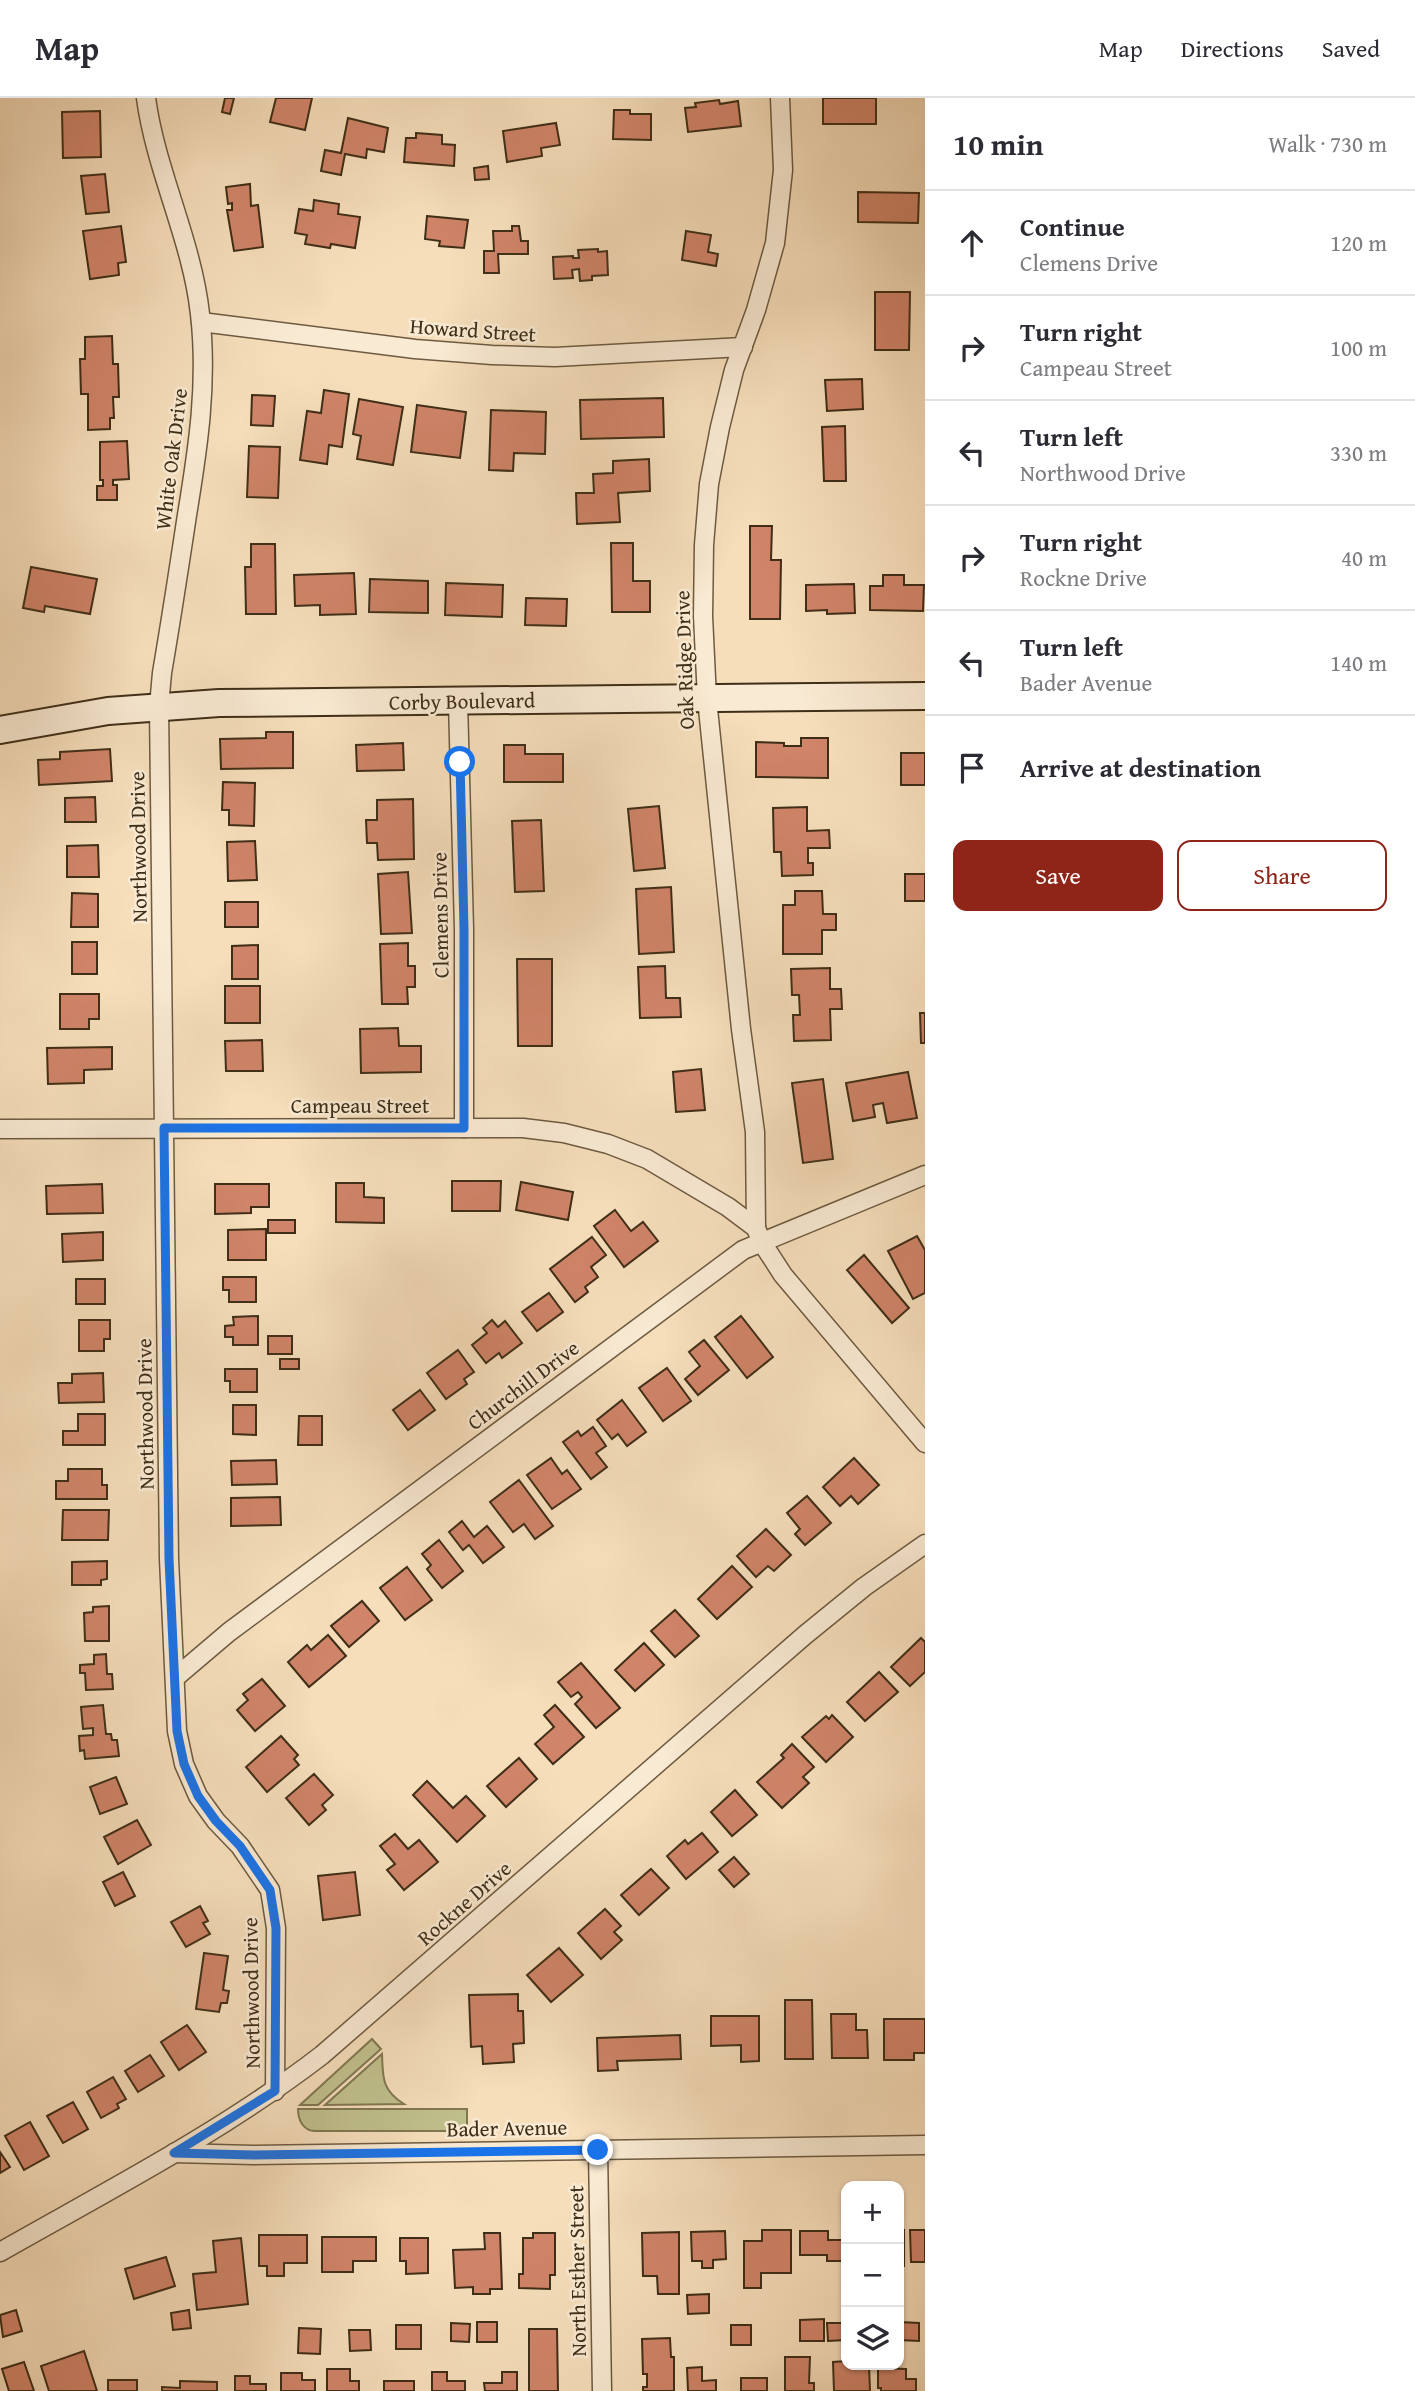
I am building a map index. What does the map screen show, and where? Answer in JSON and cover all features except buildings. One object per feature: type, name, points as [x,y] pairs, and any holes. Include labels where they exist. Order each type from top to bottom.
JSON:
[{"type":"street","name":"White Oak Drive","points":[[146,98],[157,152],[193,274],[201,322],[204,379],[201,427],[159,706]]},
{"type":"street","name":"Oak Ridge Drive","points":[[759,1235],[755,1132],[741,1029],[706,699],[703,616],[709,484],[726,404],[757,310],[777,231],[783,170],[780,98]]},
{"type":"street","name":"Howard Street","points":[[201,322],[415,349],[492,355],[582,356],[743,347]]},
{"type":"street","name":"Corby Boulevard","points":[[0,730],[108,710],[219,703],[925,696]]},
{"type":"street","name":"Clemens Drive","points":[[458,701],[464,929],[464,1128]]},
{"type":"street","name":"Northwood Drive","points":[[159,706],[169,1559],[177,1731],[184,1764],[198,1796],[216,1821],[240,1846],[270,1890],[276,1928],[275,2091]]},
{"type":"street","name":"Campeau Street","points":[[0,1129],[523,1128],[565,1133],[608,1144],[647,1158],[682,1178],[728,1207],[759,1235],[783,1275],[925,1443]]},
{"type":"street","name":"Churchill Drive","points":[[176,1677],[229,1632],[405,1503],[629,1332],[743,1250],[759,1235],[925,1175]]},
{"type":"street","name":"Rockne Drive","points":[[0,2252],[174,2153],[275,2091],[382,2006],[805,1635],[864,1587],[925,1544]]},
{"type":"street","name":"Bader Avenue","points":[[174,2153],[253,2155],[925,2145]]},
{"type":"street","name":"North Esther Street","points":[[598,2150],[602,2391]]},
{"type":"green space","points":[[372,2039],[381,2049],[318,2105],[300,2105]]},
{"type":"green space","points":[[382,2054],[383,2076],[387,2088],[404,2104],[325,2105]]},
{"type":"green space","points":[[298,2109],[467,2109],[467,2127],[463,2131],[314,2131],[302,2124]]},
{"type":"route","points":[[460,762],[464,929],[464,1128],[164,1128],[169,1559],[177,1731],[184,1764],[198,1796],[257,1868],[270,1890],[276,1928],[275,2091],[174,2153],[253,2155],[598,2150]]}]
